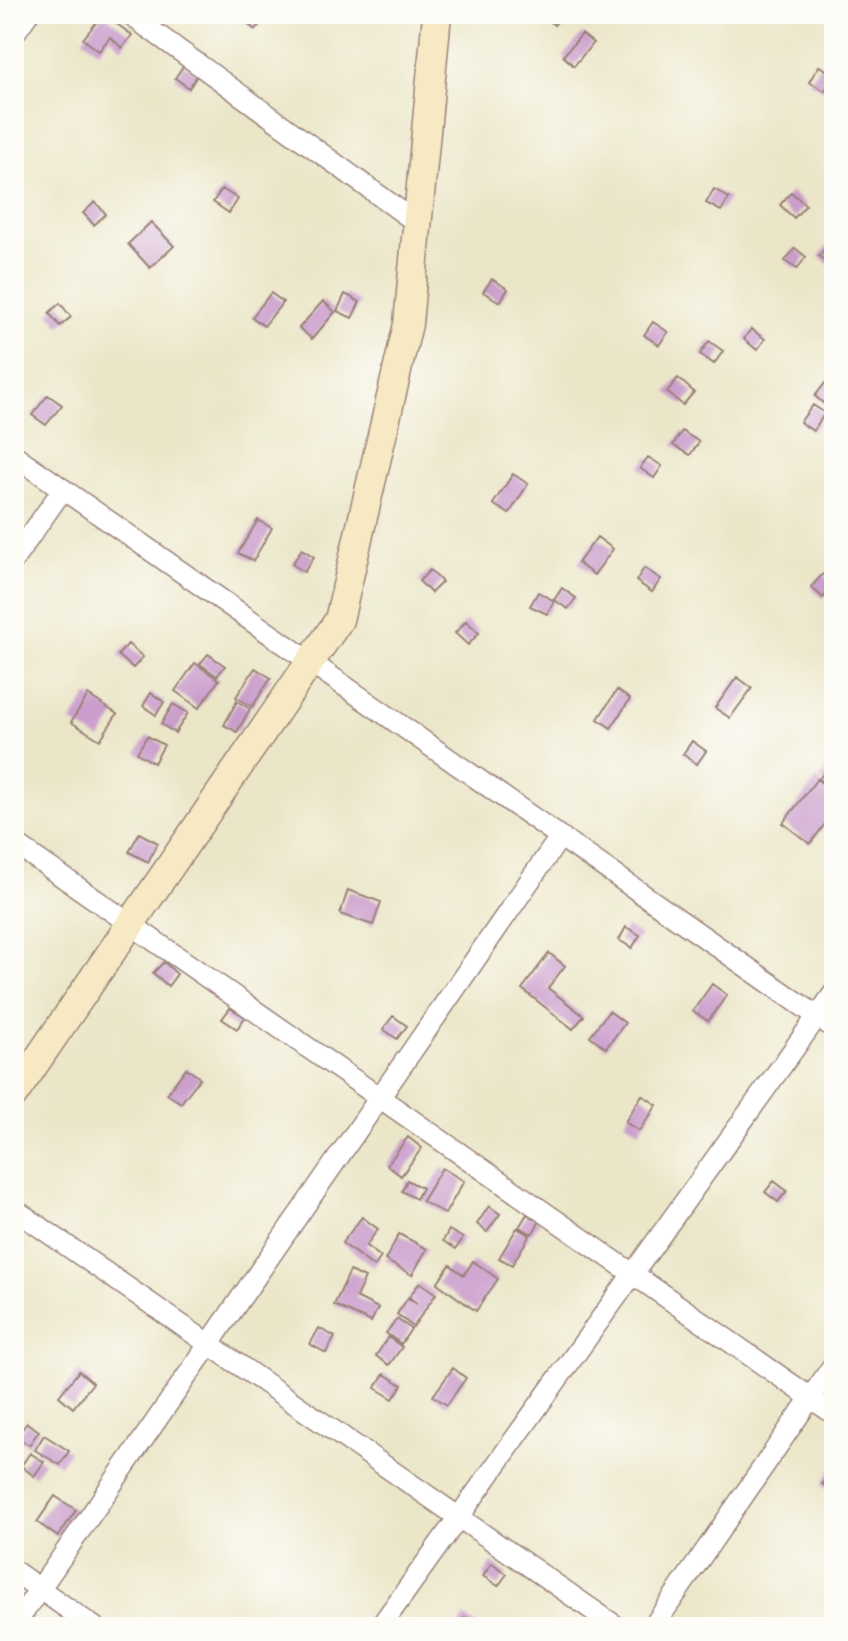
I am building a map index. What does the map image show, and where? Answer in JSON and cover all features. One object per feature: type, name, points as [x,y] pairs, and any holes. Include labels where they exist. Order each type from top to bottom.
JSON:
[{"type":"street","points":[[14,34],[28,14]]},
{"type":"street","points":[[129,14],[417,223]]},
{"type":"street","points":[[14,1094],[339,620],[408,324],[437,14]]},
{"type":"street","points":[[14,455],[826,1023]]},
{"type":"street","points":[[14,559],[63,489]]},
{"type":"street","points":[[14,1626],[560,837]]},
{"type":"street","points":[[14,843],[834,1414]]},
{"type":"street","points":[[380,1627],[634,1274],[826,1023],[834,993]]},
{"type":"street","points":[[14,1209],[617,1627]]},
{"type":"street","points":[[653,1627],[834,1364]]},
{"type":"street","points":[[14,1571],[94,1627]]},
{"type":"building","points":[[103,14],[132,35],[122,48],[110,37],[99,51],[83,39]]},
{"type":"building","points":[[248,14],[263,14],[266,17],[255,30],[243,20]]},
{"type":"building","points":[[541,14],[564,14],[554,25]]},
{"type":"building","points":[[582,34],[593,43],[574,66],[563,56]]},
{"type":"building","points":[[184,65],[198,74],[189,88],[175,78]]},
{"type":"building","points":[[819,66],[834,74],[825,91],[809,82]]},
{"type":"building","points":[[222,189],[238,199],[229,213],[213,202]]},
{"type":"building","points":[[714,189],[729,198],[721,211],[706,203]]},
{"type":"building","points":[[791,192],[806,205],[794,218],[780,205]]},
{"type":"building","points":[[95,202],[106,214],[94,225],[83,213]]},
{"type":"building","points":[[151,222],[174,246],[150,268],[128,244]]},
{"type":"building","points":[[829,244],[834,249],[832,267],[819,256]]},
{"type":"building","points":[[795,248],[806,257],[797,269],[785,261]]},
{"type":"building","points":[[492,279],[508,289],[500,302],[483,292]]},
{"type":"building","points":[[271,293],[283,302],[264,326],[252,317]]},
{"type":"building","points":[[345,294],[360,302],[352,318],[337,311]]},
{"type":"building","points":[[323,301],[335,312],[312,339],[299,328]]},
{"type":"building","points":[[60,303],[71,317],[60,326],[49,313]]},
{"type":"building","points":[[653,322],[668,332],[659,345],[644,335]]},
{"type":"building","points":[[751,329],[765,339],[757,350],[744,339]]},
{"type":"building","points":[[709,341],[723,351],[714,364],[700,354]]},
{"type":"building","points":[[678,378],[694,392],[683,405],[667,392]]},
{"type":"building","points":[[826,382],[834,389],[834,402],[829,408],[815,396]]},
{"type":"building","points":[[48,395],[62,405],[46,425],[32,415]]},
{"type":"building","points":[[813,405],[825,413],[813,431],[800,422]]},
{"type":"building","points":[[682,431],[699,442],[690,455],[673,445]]},
{"type":"building","points":[[648,457],[662,466],[654,478],[640,468]]},
{"type":"building","points":[[513,474],[528,484],[509,514],[493,504]]},
{"type":"building","points":[[258,520],[272,528],[253,561],[238,553]]},
{"type":"building","points":[[597,537],[613,549],[594,575],[578,563]]},
{"type":"building","points":[[302,549],[314,557],[304,572],[292,564]]},
{"type":"building","points":[[644,568],[661,579],[652,592],[636,581]]},
{"type":"building","points":[[430,570],[442,582],[431,593],[419,581]]},
{"type":"building","points":[[823,574],[834,584],[823,598],[811,587]]},
{"type":"building","points":[[562,588],[576,598],[568,609],[554,600]]},
{"type":"building","points":[[538,592],[554,601],[547,614],[530,606]]},
{"type":"building","points":[[466,621],[479,633],[468,645],[455,633]]},
{"type":"building","points":[[128,644],[143,657],[133,668],[118,655]]},
{"type":"building","points":[[208,654],[225,666],[217,676],[200,664]]},
{"type":"building","points":[[195,663],[219,680],[199,708],[175,691]]},
{"type":"building","points":[[255,668],[271,678],[252,707],[236,697]]},
{"type":"building","points":[[737,677],[752,688],[730,718],[715,708]]},
{"type":"building","points":[[617,690],[630,699],[611,728],[598,719]]},
{"type":"building","points":[[151,693],[164,702],[156,715],[143,706]]},
{"type":"building","points":[[88,695],[117,714],[100,740],[71,722]]},
{"type":"building","points":[[237,701],[250,709],[237,732],[224,725]]},
{"type":"building","points":[[173,704],[188,713],[175,733],[161,724]]},
{"type":"building","points":[[147,736],[164,745],[154,763],[137,753]]},
{"type":"building","points":[[692,741],[706,751],[697,764],[683,754]]},
{"type":"building","points":[[834,763],[834,790],[819,779]]},
{"type":"building","points":[[817,779],[834,793],[834,812],[810,844],[783,823]]},
{"type":"building","points":[[139,833],[158,843],[148,862],[129,852]]},
{"type":"building","points":[[348,890],[381,902],[373,925],[340,914]]},
{"type":"building","points":[[626,927],[640,935],[632,948],[619,940]]},
{"type":"building","points":[[549,953],[565,966],[548,988],[584,1016],[573,1029],[522,989]]},
{"type":"building","points":[[164,962],[177,974],[168,986],[153,973]]},
{"type":"building","points":[[712,984],[727,995],[708,1021],[693,1011]]},
{"type":"building","points":[[230,1008],[245,1017],[237,1029],[222,1019]]},
{"type":"building","points":[[609,1011],[625,1023],[606,1048],[590,1036]]},
{"type":"building","points":[[393,1016],[407,1026],[397,1039],[383,1029]]},
{"type":"building","points":[[186,1068],[200,1078],[181,1103],[167,1094]]},
{"type":"building","points":[[642,1095],[657,1105],[639,1131],[625,1122]]},
{"type":"building","points":[[408,1137],[422,1148],[401,1176],[387,1165]]},
{"type":"building","points":[[442,1168],[464,1181],[445,1214],[422,1201]]},
{"type":"building","points":[[407,1180],[422,1188],[416,1199],[402,1191]]},
{"type":"building","points":[[774,1181],[787,1191],[778,1202],[765,1192]]},
{"type":"building","points":[[489,1206],[500,1214],[487,1232],[477,1224]]},
{"type":"building","points":[[527,1214],[540,1221],[532,1234],[519,1227]]},
{"type":"building","points":[[362,1217],[378,1229],[366,1246],[381,1257],[374,1267],[342,1243]]},
{"type":"building","points":[[517,1228],[530,1235],[512,1265],[499,1258]]},
{"type":"building","points":[[449,1230],[463,1238],[456,1249],[443,1241]]},
{"type":"building","points":[[399,1234],[427,1249],[412,1275],[385,1260]]},
{"type":"building","points":[[473,1261],[498,1279],[476,1311],[437,1283],[450,1265],[464,1275]]},
{"type":"building","points":[[350,1271],[365,1278],[356,1297],[378,1308],[371,1322],[334,1305]]},
{"type":"building","points":[[420,1282],[436,1294],[413,1327],[397,1314],[408,1298],[417,1304],[409,1297]]},
{"type":"building","points":[[397,1319],[411,1329],[401,1344],[386,1333]]},
{"type":"building","points":[[319,1328],[335,1337],[326,1353],[310,1344]]},
{"type":"building","points":[[388,1337],[402,1347],[389,1365],[376,1356]]},
{"type":"building","points":[[453,1368],[466,1378],[447,1405],[433,1396]]},
{"type":"building","points":[[79,1371],[93,1383],[73,1408],[59,1396]]},
{"type":"building","points":[[384,1374],[402,1385],[393,1399],[375,1388]]},
{"type":"building","points":[[27,1423],[39,1431],[29,1445],[16,1437]]},
{"type":"building","points":[[44,1435],[69,1451],[60,1465],[35,1450]]},
{"type":"building","points":[[30,1453],[44,1462],[34,1476],[21,1466]]},
{"type":"building","points":[[834,1465],[834,1492],[822,1484]]},
{"type":"building","points":[[55,1496],[76,1510],[58,1537],[37,1522]]},
{"type":"building","points":[[492,1563],[507,1574],[498,1586],[483,1576]]},
{"type":"building","points":[[465,1617],[480,1627],[459,1627]]}]
